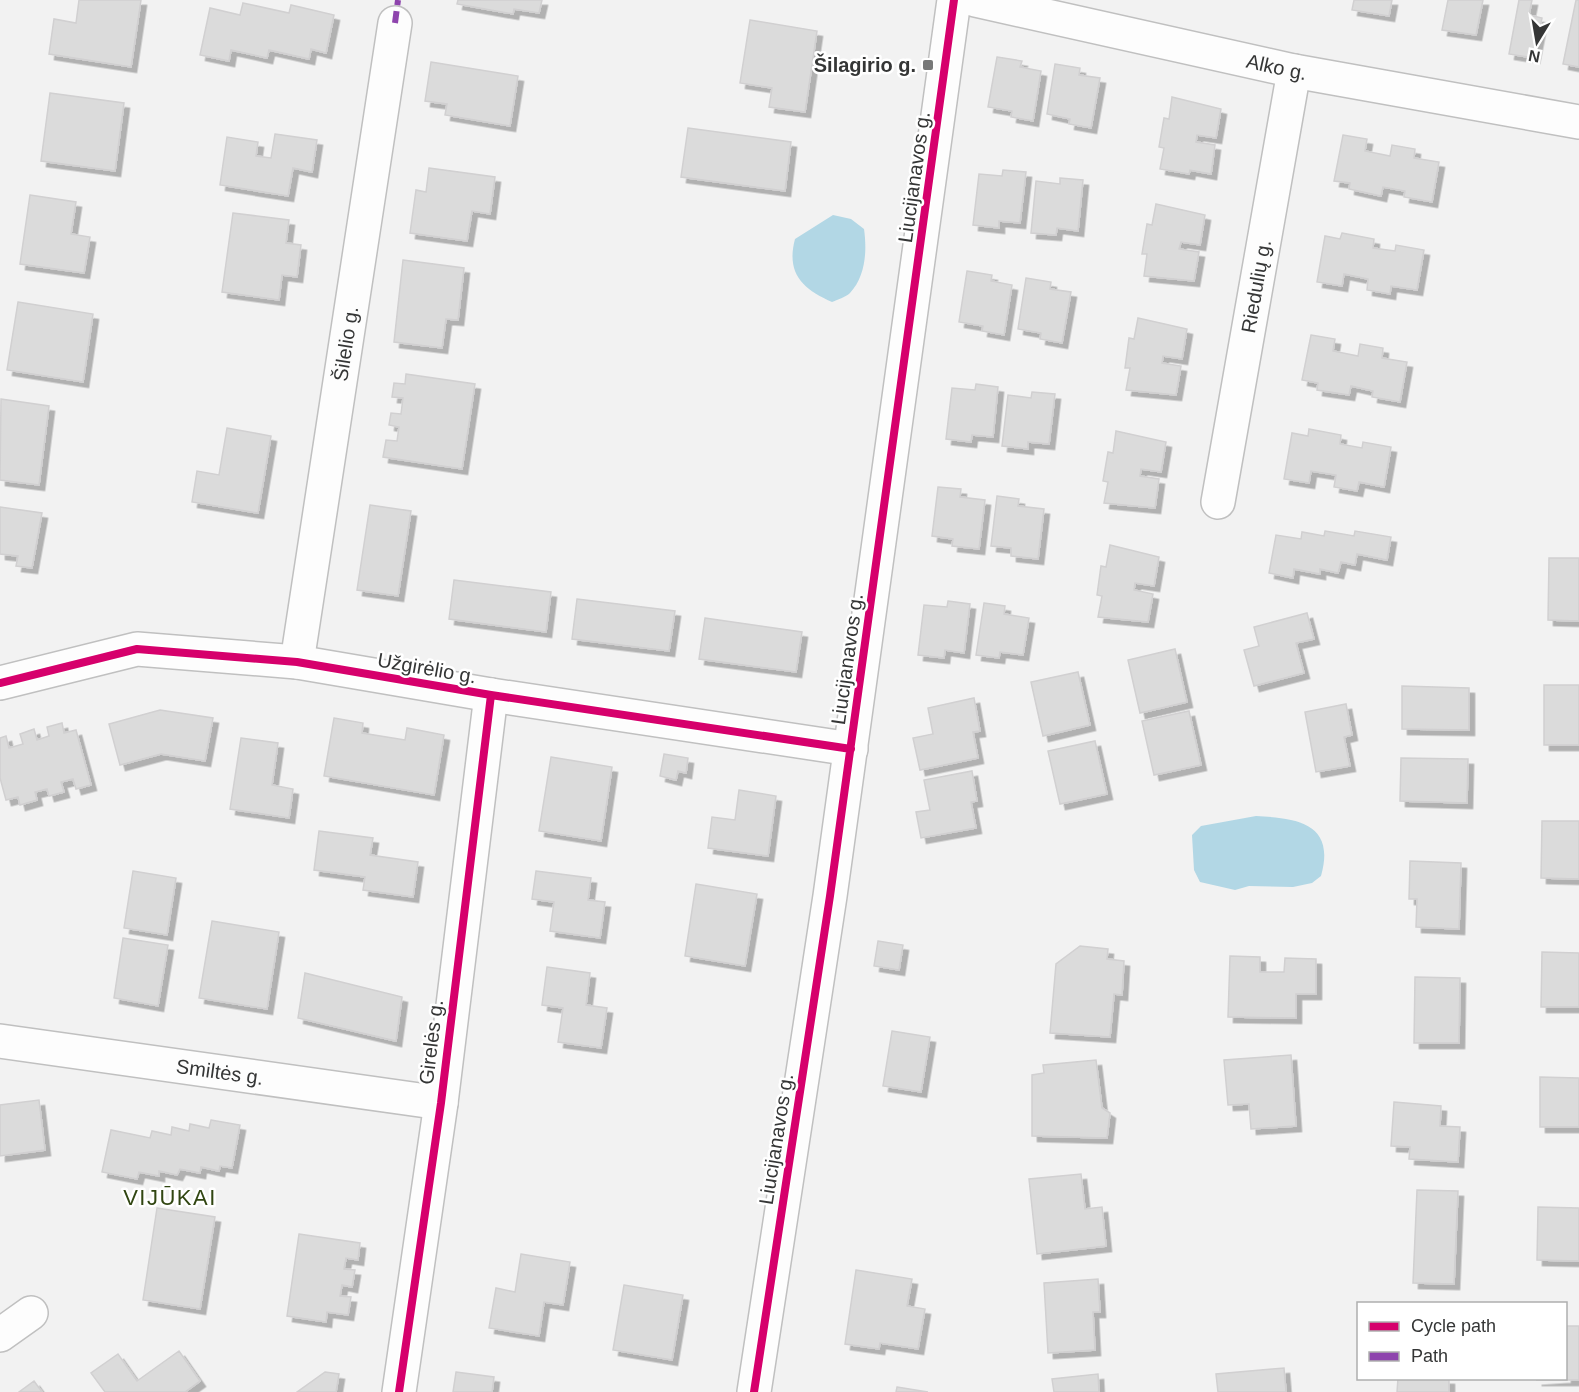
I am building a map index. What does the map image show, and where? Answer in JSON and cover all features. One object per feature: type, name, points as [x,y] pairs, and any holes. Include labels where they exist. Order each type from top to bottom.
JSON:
[{"type":"street","name":"Liucijanavos g.","points":[[754,1392],[851,749],[954,0]]},
{"type":"street","name":"Alko g.","points":[[975,0],[1294,71],[1579,122]]},
{"type":"street","name":"Šilelio g.","points":[[297,662],[395,23]]},
{"type":"street","name":"Riedulių g.","points":[[1218,502],[1294,71]]},
{"type":"street","name":"Užgirėlio g.","points":[[0,683],[137,649],[297,662],[491,695],[851,749]]},
{"type":"street","name":"Girelės g.","points":[[399,1392],[441,1103],[491,695]]},
{"type":"street","name":"Smiltės g.","points":[[0,1041],[441,1103]]},
{"type":"street","points":[[0,1335],[32,1313]]},
{"type":"water","points":[[833,215],[851,219],[864,229],[865,245],[862,271],[855,286],[848,294],[832,302],[812,291],[799,278],[793,261],[793,251],[795,239]]},
{"type":"water","points":[[1256,816],[1299,822],[1318,834],[1323,845],[1324,858],[1321,876],[1312,883],[1293,887],[1249,886],[1235,890],[1200,882],[1194,870],[1192,835],[1201,826]]},
{"type":"building","points":[[79,0],[141,0],[131,67],[49,54],[54,19],[76,23]]},
{"type":"building","points":[[458,0],[542,0],[539,13],[514,9],[513,14],[457,4]]},
{"type":"building","points":[[1354,0],[1392,0],[1389,16],[1352,10]]},
{"type":"building","points":[[1448,0],[1483,0],[1476,35],[1442,30]]},
{"type":"building","points":[[1519,0],[1532,0],[1529,15],[1542,18],[1534,58],[1509,54]]},
{"type":"building","points":[[1576,0],[1579,0],[1579,67],[1563,64]]},
{"type":"building","points":[[243,3],[289,13],[291,5],[334,15],[326,53],[311,49],[309,59],[269,50],[267,58],[231,50],[229,61],[200,55],[210,8],[240,15]]},
{"type":"building","points":[[750,20],[817,31],[805,112],[769,107],[772,88],[740,83]]},
{"type":"building","points":[[997,57],[1022,61],[1020,67],[1041,71],[1033,121],[1011,117],[1012,111],[988,107]]},
{"type":"building","points":[[431,62],[518,76],[510,126],[445,115],[447,104],[425,101]]},
{"type":"building","points":[[1055,64],[1080,68],[1079,75],[1100,78],[1091,128],[1069,124],[1070,119],[1047,114]]},
{"type":"building","points":[[50,93],[124,103],[115,171],[41,161]]},
{"type":"building","points":[[1172,97],[1221,109],[1216,138],[1197,135],[1196,142],[1215,145],[1211,174],[1190,170],[1189,174],[1160,169],[1164,148],[1159,147],[1164,118],[1169,119]]},
{"type":"building","points":[[688,128],[791,142],[785,191],[681,177]]},
{"type":"building","points":[[275,134],[317,140],[312,172],[293,168],[288,196],[220,185],[227,137],[258,142],[256,156],[271,158]]},
{"type":"building","points":[[1343,135],[1367,139],[1365,151],[1390,156],[1392,145],[1415,149],[1414,158],[1439,162],[1432,202],[1404,197],[1405,191],[1383,187],[1381,196],[1349,189],[1350,183],[1334,181]]},
{"type":"building","points":[[429,168],[495,177],[490,214],[472,211],[467,241],[410,233],[416,190],[426,192]]},
{"type":"building","points":[[1003,170],[1026,172],[1020,223],[999,221],[999,228],[973,225],[979,174],[1002,176]]},
{"type":"building","points":[[1060,178],[1083,180],[1078,231],[1057,228],[1056,235],[1031,233],[1036,181],[1060,184]]},
{"type":"building","points":[[30,195],[76,202],[71,234],[90,237],[84,273],[20,264]]},
{"type":"building","points":[[1156,204],[1205,215],[1200,245],[1181,242],[1179,249],[1199,252],[1194,281],[1144,276],[1147,254],[1142,254],[1147,224],[1152,225]]},
{"type":"building","points":[[233,213],[289,220],[286,243],[301,245],[297,277],[282,275],[279,300],[222,292]]},
{"type":"building","points":[[1342,233],[1374,239],[1373,248],[1395,251],[1396,245],[1424,250],[1417,290],[1391,286],[1390,294],[1367,290],[1368,279],[1344,274],[1342,286],[1317,282],[1325,236],[1340,239]]},
{"type":"building","points":[[403,260],[464,268],[458,320],[446,319],[442,348],[394,342]]},
{"type":"building","points":[[967,271],[992,275],[991,281],[1012,285],[1004,335],[982,331],[983,326],[959,322]]},
{"type":"building","points":[[1026,278],[1051,282],[1050,289],[1071,292],[1062,343],[1040,339],[1041,333],[1018,329]]},
{"type":"building","points":[[18,302],[93,314],[83,382],[7,370]]},
{"type":"building","points":[[1138,318],[1187,329],[1182,359],[1163,356],[1162,363],[1181,366],[1176,395],[1126,390],[1130,368],[1125,368],[1129,338],[1134,339]]},
{"type":"building","points":[[1311,335],[1335,339],[1333,351],[1358,356],[1360,344],[1383,348],[1382,358],[1407,362],[1400,402],[1372,397],[1373,391],[1351,386],[1349,395],[1317,390],[1318,383],[1302,380]]},
{"type":"building","points":[[406,374],[475,384],[462,469],[383,457],[386,440],[397,441],[399,427],[389,425],[391,413],[401,414],[403,398],[392,397],[394,383],[405,384]]},
{"type":"building","points":[[976,384],[998,387],[993,437],[972,435],[971,442],[946,439],[952,388],[975,390]]},
{"type":"building","points":[[1032,392],[1055,394],[1049,444],[1028,442],[1028,449],[1002,446],[1008,395],[1031,398]]},
{"type":"building","points":[[1,399],[49,406],[39,485],[0,480]]},
{"type":"building","points":[[227,428],[271,436],[258,513],[192,502],[197,471],[219,475]]},
{"type":"building","points":[[1309,429],[1341,435],[1340,444],[1362,448],[1363,442],[1391,447],[1384,487],[1359,482],[1357,491],[1334,487],[1336,475],[1311,471],[1309,483],[1284,479],[1292,433],[1308,436]]},
{"type":"building","points":[[1116,431],[1166,442],[1161,472],[1141,469],[1140,476],[1159,479],[1155,508],[1104,503],[1108,482],[1103,481],[1108,452],[1113,453]]},
{"type":"building","points":[[938,487],[961,489],[960,497],[985,500],[979,549],[952,546],[953,539],[932,536]]},
{"type":"building","points":[[997,496],[1019,499],[1018,506],[1044,509],[1038,559],[1011,556],[1011,548],[991,546]]},
{"type":"building","points":[[370,505],[411,511],[398,596],[357,590]]},
{"type":"building","points":[[0,507],[42,513],[32,568],[16,566],[18,556],[0,554]]},
{"type":"building","points":[[1325,531],[1354,536],[1355,531],[1391,537],[1387,560],[1357,554],[1355,565],[1341,562],[1338,573],[1320,569],[1320,574],[1294,569],[1293,578],[1269,573],[1276,535],[1301,539],[1302,532],[1324,536]]},
{"type":"building","points":[[1110,545],[1159,557],[1154,586],[1135,583],[1134,590],[1153,594],[1148,622],[1098,617],[1102,596],[1097,595],[1101,566],[1106,567]]},
{"type":"building","points":[[1549,558],[1579,558],[1579,621],[1548,620]]},
{"type":"building","points":[[454,580],[551,592],[546,632],[449,619]]},
{"type":"building","points":[[577,599],[675,611],[669,651],[572,639]]},
{"type":"building","points":[[948,601],[970,604],[964,653],[945,650],[944,658],[918,655],[924,605],[947,607]]},
{"type":"building","points":[[984,603],[1005,606],[1004,614],[1029,618],[1023,655],[1000,652],[999,658],[976,655]]},
{"type":"building","points":[[1307,613],[1314,639],[1296,643],[1304,673],[1254,686],[1244,650],[1259,646],[1254,627]]},
{"type":"building","points":[[705,618],[802,632],[796,672],[699,659]]},
{"type":"building","points":[[1175,649],[1187,702],[1140,713],[1128,660]]},
{"type":"building","points":[[1078,672],[1090,725],[1043,736],[1031,682]]},
{"type":"building","points":[[1544,685],[1579,685],[1579,745],[1544,745]]},
{"type":"building","points":[[1402,686],[1469,688],[1469,730],[1402,729]]},
{"type":"building","points":[[974,698],[980,731],[973,732],[978,758],[920,770],[913,738],[933,734],[928,708]]},
{"type":"building","points":[[1346,704],[1352,735],[1344,737],[1350,766],[1316,772],[1305,712]]},
{"type":"building","points":[[160,710],[213,718],[205,761],[161,754],[120,765],[109,724]]},
{"type":"building","points":[[1189,711],[1201,765],[1154,775],[1142,721]]},
{"type":"building","points":[[334,718],[363,723],[362,733],[405,740],[407,728],[444,735],[434,795],[324,776]]},
{"type":"building","points":[[62,723],[64,733],[76,730],[91,785],[76,789],[73,779],[61,782],[64,792],[49,796],[47,789],[35,792],[37,800],[20,805],[18,797],[6,800],[0,778],[0,738],[6,736],[9,748],[23,744],[20,734],[34,729],[37,740],[49,736],[47,727]]},
{"type":"building","points":[[241,738],[278,743],[272,785],[293,789],[289,818],[230,809]]},
{"type":"building","points":[[1095,741],[1107,794],[1060,804],[1048,751]]},
{"type":"building","points":[[664,754],[688,758],[686,773],[678,771],[676,780],[660,776]]},
{"type":"building","points":[[551,757],[612,767],[601,841],[539,831]]},
{"type":"building","points":[[1401,758],[1468,759],[1467,803],[1400,801]]},
{"type":"building","points":[[972,771],[977,801],[971,802],[976,828],[921,838],[916,812],[930,810],[924,780]]},
{"type":"building","points":[[739,790],[776,796],[768,856],[708,848],[712,817],[735,820]]},
{"type":"building","points":[[1542,821],[1579,821],[1579,879],[1541,878]]},
{"type":"building","points":[[319,831],[373,838],[370,855],[418,862],[413,897],[363,890],[365,877],[314,870]]},
{"type":"building","points":[[1410,861],[1461,863],[1459,929],[1416,927],[1417,899],[1409,899]]},
{"type":"building","points":[[133,871],[176,878],[167,935],[124,928]]},
{"type":"building","points":[[536,871],[591,878],[588,900],[605,902],[600,938],[550,931],[554,902],[532,899]]},
{"type":"building","points":[[696,884],[757,894],[745,966],[685,956]]},
{"type":"building","points":[[212,921],[279,932],[267,1009],[199,998]]},
{"type":"building","points":[[123,938],[168,945],[158,1006],[114,998]]},
{"type":"building","points":[[878,941],[903,945],[899,970],[874,966]]},
{"type":"building","points":[[1080,946],[1108,949],[1107,959],[1124,961],[1122,995],[1114,994],[1110,1037],[1050,1033],[1056,964]]},
{"type":"building","points":[[1542,952],[1579,953],[1579,1007],[1541,1007]]},
{"type":"building","points":[[1230,956],[1260,957],[1260,972],[1284,972],[1285,958],[1316,959],[1316,994],[1296,994],[1296,1018],[1228,1017]]},
{"type":"building","points":[[547,967],[590,973],[586,1005],[607,1008],[601,1048],[558,1042],[563,1008],[542,1005]]},
{"type":"building","points":[[305,973],[402,997],[396,1041],[298,1018]]},
{"type":"building","points":[[1415,977],[1460,978],[1459,1043],[1414,1043]]},
{"type":"building","points":[[892,1031],[930,1037],[921,1092],[883,1086]]},
{"type":"building","points":[[1291,1055],[1296,1126],[1251,1129],[1249,1104],[1228,1105],[1224,1060]]},
{"type":"building","points":[[1096,1060],[1102,1108],[1110,1113],[1107,1138],[1032,1136],[1032,1075],[1044,1073],[1043,1065]]},
{"type":"building","points":[[1540,1077],[1579,1078],[1579,1127],[1540,1127]]},
{"type":"building","points":[[39,1100],[45,1150],[0,1156],[0,1105]]},
{"type":"building","points":[[1394,1102],[1441,1106],[1440,1126],[1460,1127],[1458,1162],[1409,1159],[1410,1147],[1391,1146]]},
{"type":"building","points":[[211,1120],[240,1125],[232,1168],[220,1166],[219,1171],[201,1167],[200,1173],[180,1169],[177,1175],[159,1171],[159,1176],[139,1172],[137,1179],[102,1172],[111,1130],[150,1138],[152,1131],[171,1135],[172,1127],[189,1131],[190,1124],[209,1128]]},
{"type":"building","points":[[1081,1174],[1085,1209],[1102,1207],[1106,1246],[1037,1254],[1029,1179]]},
{"type":"building","points":[[1417,1190],[1458,1191],[1454,1284],[1413,1283]]},
{"type":"building","points":[[1538,1207],[1579,1208],[1579,1261],[1537,1260]]},
{"type":"building","points":[[157,1208],[215,1217],[200,1309],[143,1300]]},
{"type":"building","points":[[299,1234],[360,1243],[358,1260],[346,1258],[344,1269],[355,1270],[352,1287],[342,1285],[340,1296],[351,1297],[348,1315],[327,1312],[326,1322],[287,1316]]},
{"type":"building","points":[[521,1254],[570,1262],[563,1305],[544,1302],[539,1336],[489,1328],[496,1288],[515,1292]]},
{"type":"building","points":[[856,1270],[912,1279],[907,1306],[925,1309],[918,1349],[880,1343],[879,1349],[845,1344]]},
{"type":"building","points":[[1098,1279],[1100,1312],[1093,1312],[1095,1350],[1048,1353],[1044,1283]]},
{"type":"building","points":[[624,1285],[683,1295],[672,1360],[613,1350]]},
{"type":"building","points":[[1567,1326],[1579,1326],[1579,1380],[1567,1380]]},
{"type":"building","points":[[179,1351],[200,1381],[185,1392],[105,1392],[91,1373],[118,1354],[137,1381]]},
{"type":"building","points":[[1284,1368],[1286,1392],[1218,1392],[1216,1374]]},
{"type":"building","points":[[325,1372],[339,1374],[336,1392],[297,1392]]},
{"type":"building","points":[[456,1372],[494,1377],[492,1392],[453,1392]]},
{"type":"building","points":[[1098,1374],[1099,1392],[1054,1392],[1052,1379]]},
{"type":"building","points":[[1398,1380],[1449,1380],[1449,1392],[1397,1392]]},
{"type":"building","points":[[34,1381],[42,1392],[19,1392]]},
{"type":"building","points":[[897,1387],[928,1392],[896,1392]]},
{"type":"marked path","points":[[395,23],[398,0]]},
{"type":"cycle path","points":[[754,1392],[830,896],[954,0]]},
{"type":"cycle path","points":[[0,683],[137,649],[297,662],[491,695],[851,749]]},
{"type":"cycle path","points":[[399,1392],[441,1103],[491,695]]},
{"type":"place","name":"Šilagirio g.","points":[[928,65]]},
{"type":"district","name":"VIJŪKAI","points":[[170,1197]]}]
